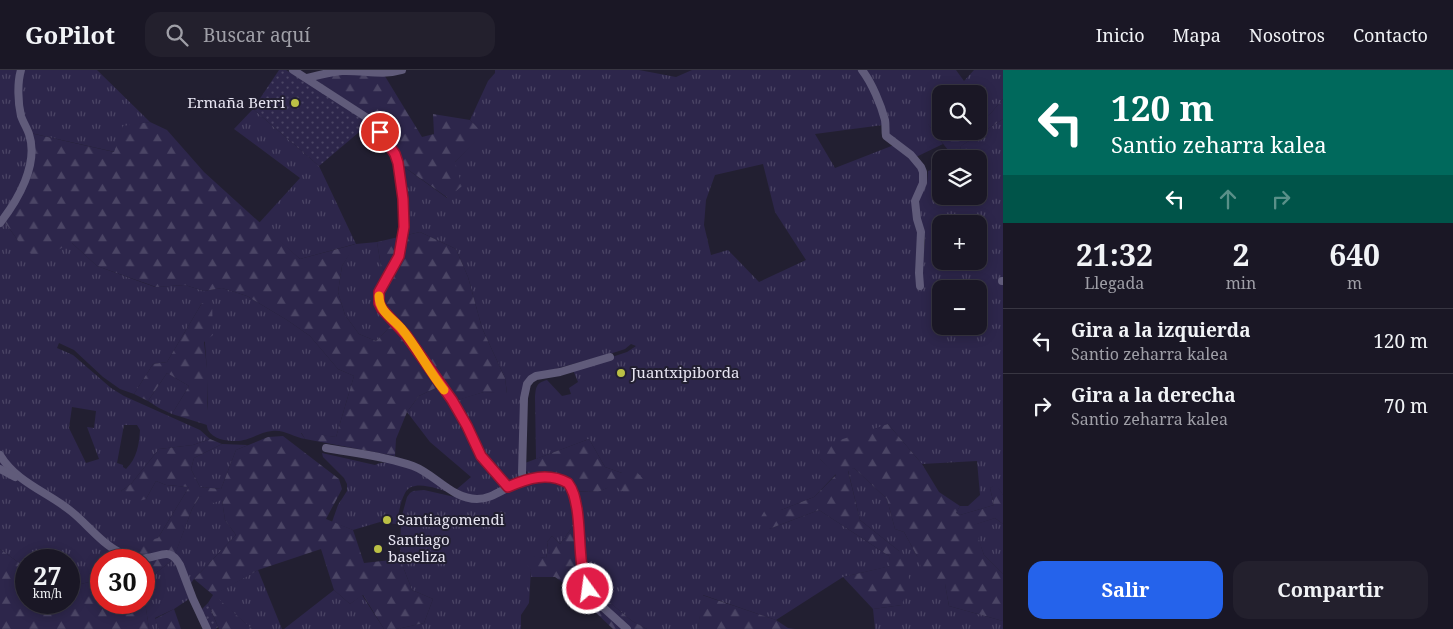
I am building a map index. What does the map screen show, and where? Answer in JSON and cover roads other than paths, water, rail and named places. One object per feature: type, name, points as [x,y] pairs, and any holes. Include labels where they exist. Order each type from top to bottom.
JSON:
[{"type":"street","points":[[293,70],[372,121],[395,154],[403,199],[404,227],[399,256],[379,292],[379,303],[382,309],[406,335],[456,406],[481,456],[508,487]]},
{"type":"street","points":[[310,80],[325,73],[342,71],[376,73],[402,70]]},
{"type":"street","points":[[862,70],[871,84],[885,122],[886,136],[911,155],[923,172],[923,183],[915,201],[915,211],[922,238],[919,273],[920,286]]},
{"type":"street","points":[[0,223],[18,195],[31,155],[29,134],[21,117],[19,72]]},
{"type":"street","points":[[524,480],[522,473],[524,398],[525,390],[531,379],[536,376],[560,372],[610,357]]},
{"type":"street","points":[[326,448],[391,460],[414,467],[468,498],[479,499],[488,497],[524,480],[542,477],[568,483],[572,489],[579,521],[584,580],[596,601],[627,629]]},
{"type":"street","points":[[0,455],[10,468],[28,483]]},
{"type":"street","points":[[0,469],[58,501],[73,512],[110,547],[120,553],[145,559],[165,553],[171,554],[180,565],[207,629]]},
{"type":"place","name":"Ermaña Berri","points":[[295,103]]},
{"type":"place","name":"Juantxipiborda","points":[[621,373]]},
{"type":"place","name":"Santiagomendi","points":[[387,520]]},
{"type":"place","name":"Santiago baseliza","points":[[378,549]]}]
